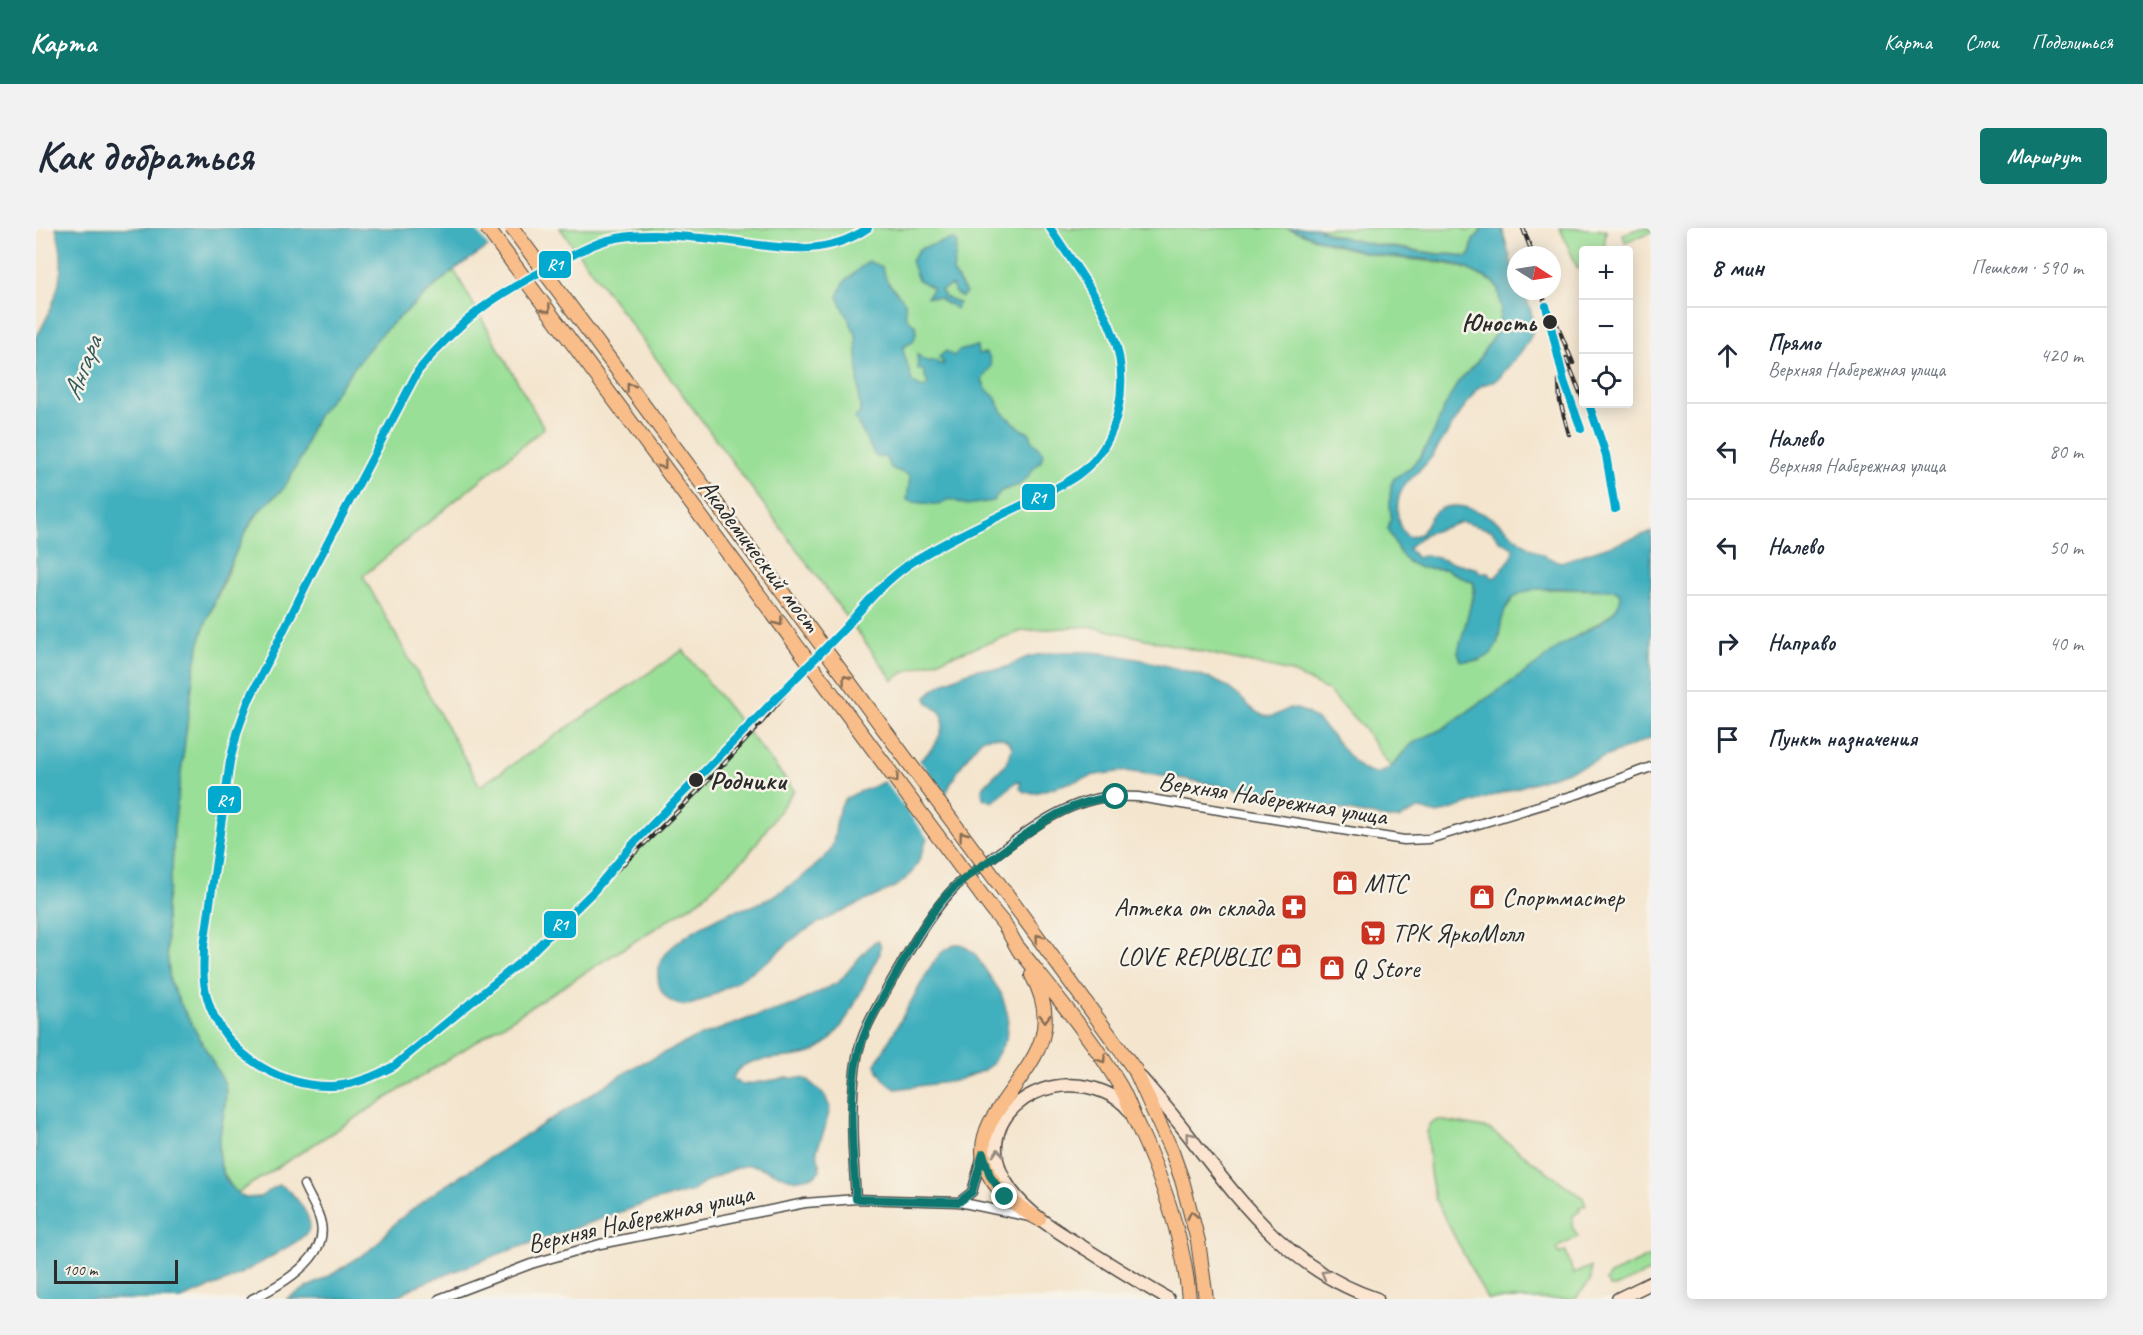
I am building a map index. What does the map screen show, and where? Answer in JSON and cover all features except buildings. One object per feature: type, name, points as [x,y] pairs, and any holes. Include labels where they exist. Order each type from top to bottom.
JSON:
[{"type":"main road","name":"Академический мост","points":[[487,228],[994,912],[1016,945]]},
{"type":"main road","name":"Академический мост","points":[[512,228],[1135,1070],[1173,1152],[1191,1209],[1206,1299]]},
{"type":"main road","points":[[1016,945],[1072,1016],[1120,1086],[1156,1167],[1180,1243],[1190,1299]]},
{"type":"main road","points":[[1016,945],[1040,988],[1044,1002],[1045,1030],[1037,1053],[990,1123],[985,1135],[983,1153],[990,1176],[1000,1192],[1018,1207],[1168,1299]]},
{"type":"main road","points":[[1135,1070],[1228,1187],[1261,1224],[1293,1254],[1312,1267],[1346,1286],[1377,1299]]},
{"type":"main road","points":[[1039,1219],[1011,1190],[999,1166],[1000,1127],[1008,1112],[1022,1099],[1038,1090],[1074,1084],[1087,1086],[1112,1096],[1121,1102],[1133,1116]]},
{"type":"main road","points":[[1618,1299],[1651,1283]]},
{"type":"street","name":"Верхняя Набережная улица","points":[[856,1199],[853,1135],[854,1078],[863,1037],[874,1012],[928,919],[947,895],[958,884],[1036,826],[1062,810],[1101,798],[1138,797],[1404,840],[1429,839],[1578,794],[1651,767]]},
{"type":"street","points":[[959,1202],[972,1192],[983,1153]]},
{"type":"street","points":[[252,1299],[272,1289],[309,1261],[317,1251],[322,1240],[321,1223],[304,1185]]},
{"type":"street","name":"Верхняя Набережная улица","points":[[439,1299],[531,1264],[600,1244],[805,1203],[856,1199],[959,1202],[1039,1219]]},
{"type":"green space","points":[[560,228],[1288,228],[1358,251],[1395,258],[1445,263],[1469,270],[1497,285],[1501,308],[1498,329],[1477,362],[1458,382],[1420,457],[1408,470],[1394,478],[1391,485],[1391,517],[1388,529],[1399,552],[1408,562],[1420,568],[1445,569],[1474,583],[1461,661],[1479,661],[1498,640],[1503,612],[1516,595],[1525,591],[1537,589],[1616,590],[1621,595],[1621,600],[1616,610],[1606,618],[1564,644],[1546,659],[1440,730],[1413,743],[1391,768],[1362,726],[1327,690],[1291,672],[1089,626],[1022,631],[905,672],[893,680]]},
{"type":"green space","points":[[1317,228],[1465,228],[1465,231],[1469,231],[1472,228],[1480,228],[1481,231],[1473,240],[1470,256],[1466,257],[1360,242]]},
{"type":"green space","points":[[1560,228],[1606,230],[1604,246],[1579,246],[1579,269]]},
{"type":"green space","points":[[1641,228],[1651,228],[1651,232],[1625,242],[1623,234]]},
{"type":"green space","points":[[454,270],[544,428],[363,576],[480,786],[683,650],[794,790],[748,855],[700,900],[237,1193],[226,1178],[219,1152],[225,1084],[170,982],[167,951],[166,906],[172,869],[174,828],[194,669],[202,633],[242,538],[260,510],[284,488],[303,454],[310,431],[319,414],[383,332]]},
{"type":"green space","points":[[1439,1120],[1489,1129],[1583,1198],[1586,1205],[1579,1208],[1580,1211],[1573,1216],[1572,1226],[1578,1237],[1556,1248],[1559,1254],[1566,1251],[1573,1273],[1591,1267],[1591,1280],[1575,1299],[1487,1299],[1435,1199],[1430,1173],[1427,1133],[1430,1123]]},
{"type":"green space","points":[[1651,1256],[1651,1271],[1615,1287],[1610,1287],[1606,1281],[1610,1275]]},
{"type":"water","name":"Ангара","points":[[56,228],[516,228],[454,270],[430,290],[383,332],[362,357],[319,414],[310,431],[303,454],[284,488],[260,510],[251,522],[225,574],[202,633],[194,669],[166,906],[170,982],[225,1084],[226,1098],[219,1149],[222,1171],[227,1180],[234,1190],[245,1198],[260,1197],[278,1185],[283,1187],[299,1201],[310,1226],[307,1233],[296,1242],[264,1261],[227,1281],[181,1299],[36,1299],[36,338],[51,309],[60,278],[61,253]]},
{"type":"water","points":[[1288,228],[1317,228],[1332,235],[1380,246],[1466,257],[1470,256],[1473,240],[1481,232],[1480,228],[1502,228],[1507,247],[1507,300],[1526,300],[1533,318],[1530,338],[1500,377],[1476,390],[1429,461],[1403,488],[1397,506],[1399,524],[1409,537],[1420,534],[1431,516],[1440,509],[1457,506],[1475,510],[1501,524],[1530,548],[1561,562],[1651,532],[1651,738],[1583,766],[1438,814],[1418,809],[1399,819],[1390,819],[1185,779],[1124,771],[1095,775],[1035,793],[1024,792],[1020,788],[1020,782],[1017,781],[993,802],[983,798],[982,789],[1005,765],[1012,747],[1003,738],[983,738],[966,759],[952,782],[934,819],[922,854],[905,880],[890,890],[825,919],[792,940],[762,965],[698,1002],[686,1005],[676,1004],[667,998],[658,980],[663,958],[671,948],[708,922],[775,895],[804,876],[821,861],[832,847],[838,812],[845,800],[853,794],[908,770],[931,750],[940,733],[943,718],[926,698],[929,693],[941,685],[964,674],[977,669],[1003,668],[1028,657],[1050,653],[1117,655],[1161,664],[1220,683],[1232,690],[1261,715],[1274,715],[1289,708],[1303,711],[1327,730],[1357,765],[1367,771],[1377,773],[1392,766],[1414,743],[1452,723],[1531,669],[1564,643],[1605,620],[1613,612],[1619,604],[1621,595],[1616,590],[1551,588],[1527,591],[1509,602],[1496,647],[1490,655],[1479,660],[1461,661],[1458,652],[1474,592],[1474,583],[1445,569],[1420,568],[1408,562],[1399,552],[1388,529],[1391,517],[1391,485],[1394,478],[1408,470],[1420,457],[1458,382],[1477,362],[1498,329],[1501,308],[1498,288],[1493,281],[1459,265],[1363,252]],"holes":[[[1462,522],[1491,530],[1499,540],[1513,548],[1512,557],[1496,577],[1491,577],[1489,573],[1480,573],[1478,569],[1426,555],[1417,558],[1408,548],[1425,534]]]},
{"type":"water","points":[[952,239],[957,242],[953,272],[966,293],[962,297],[955,293],[952,285],[941,290],[945,297],[959,303],[956,309],[939,298],[927,297],[933,288],[918,280],[911,261],[919,249]]},
{"type":"water","points":[[868,261],[882,267],[887,281],[905,302],[906,317],[916,326],[913,342],[903,347],[912,382],[922,388],[928,385],[923,370],[918,369],[917,354],[925,360],[935,360],[939,364],[944,364],[939,357],[946,351],[953,356],[959,351],[977,346],[978,354],[986,353],[990,358],[991,366],[982,380],[986,389],[995,397],[1004,414],[1030,433],[1032,440],[1043,453],[1041,461],[1027,478],[1019,485],[1001,491],[993,501],[967,505],[949,499],[940,505],[907,500],[910,476],[891,468],[885,457],[875,456],[855,418],[860,413],[856,335],[838,297],[844,282]]},
{"type":"water","points":[[878,941],[880,953],[853,1007],[827,1043],[805,1054],[746,1064],[738,1070],[733,1079],[742,1085],[786,1078],[803,1078],[825,1096],[830,1108],[817,1150],[820,1170],[814,1176],[794,1180],[748,1165],[707,1181],[693,1191],[650,1202],[499,1254],[416,1286],[391,1299],[286,1299],[331,1275],[367,1252],[397,1221],[438,1190],[636,1066],[693,1039],[794,1005],[839,982],[874,942]]},
{"type":"water","points":[[956,944],[961,944],[974,953],[1001,993],[1008,1016],[1006,1039],[992,1064],[982,1071],[955,1081],[896,1089],[883,1078],[876,1064],[931,966],[941,953]]},
{"type":"pier","points":[[475,228],[519,228],[490,249]]},
{"type":"pier","points":[[918,759],[947,797],[929,840],[883,779]]},
{"type":"railway","points":[[1523,228],[1530,246]]},
{"type":"railway","points":[[1544,300],[1549,313]]},
{"type":"railway","points":[[1546,306],[1564,381],[1581,429]]},
{"type":"railway","points":[[1557,325],[1573,363]]},
{"type":"railway","points":[[1566,358],[1579,390]]},
{"type":"railway","points":[[1559,378],[1560,401],[1569,434]]},
{"type":"railway","points":[[1590,408],[1606,455],[1615,509]]},
{"type":"railway","points":[[593,892],[672,817],[747,739],[794,683],[795,677]]},
{"type":"transit line","name":"R1","points":[[868,228],[830,245],[811,248],[773,247],[660,235],[621,237],[601,242],[533,276],[496,298],[449,337],[418,371],[315,567],[248,702],[230,761],[204,946],[204,978],[211,1009],[221,1028],[251,1060],[290,1080],[311,1085],[333,1086],[365,1079],[394,1066],[530,954],[593,892],[634,843],[845,628],[878,590],[917,559],[971,529],[1066,482],[1093,461],[1113,428],[1118,410],[1121,391],[1118,352],[1101,307],[1050,228]]},
{"type":"transit line","name":"R1","points":[[1546,306],[1564,381],[1581,429]]},
{"type":"transit line","name":"R1","points":[[1590,408],[1606,455],[1615,509]]},
{"type":"place","name":"Юность","points":[[1550,322]]},
{"type":"place","name":"Родники","points":[[696,780]]},
{"type":"place","name":"МТС","points":[[1345,883]]},
{"type":"place","name":"Спортмастер","points":[[1482,897]]},
{"type":"place","name":"Аптека от склада","points":[[1294,907]]},
{"type":"place","name":"ТРК ЯркоМолл","points":[[1373,933]]},
{"type":"place","name":"LOVE REPUBLIC","points":[[1289,956]]},
{"type":"place","name":"Q Store","points":[[1332,968]]},
{"type":"route","points":[[1005,1197],[990,1176],[983,1153],[972,1192],[959,1202],[856,1199],[853,1098],[858,1054],[874,1012],[906,956],[928,919],[958,884],[1036,826],[1062,810],[1101,798],[1116,797]]}]
